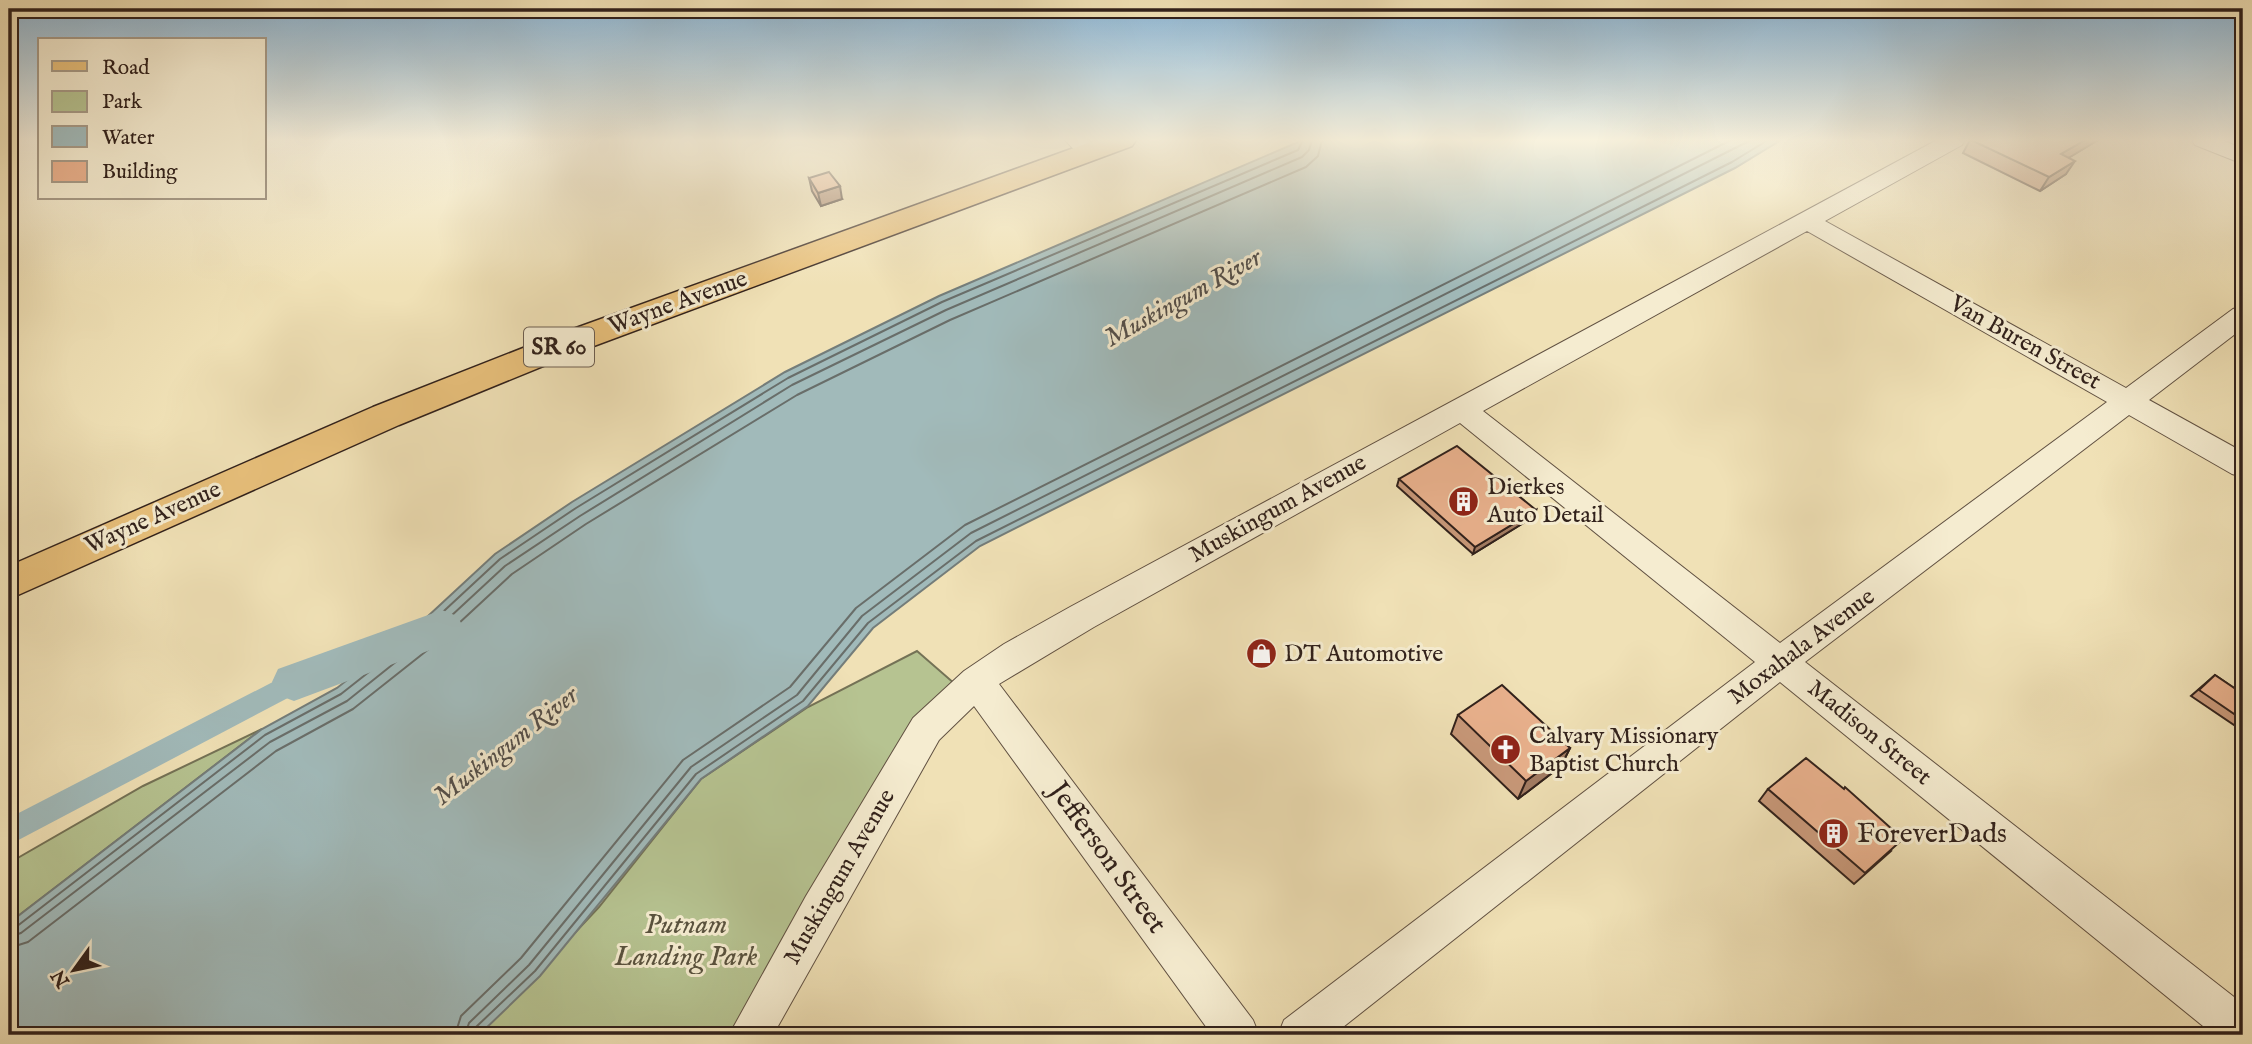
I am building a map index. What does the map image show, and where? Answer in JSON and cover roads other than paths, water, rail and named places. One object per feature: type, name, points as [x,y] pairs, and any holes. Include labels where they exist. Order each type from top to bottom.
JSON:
[{"type":"main road","name":"Wayne Avenue","points":[[9,583],[386,416],[971,189]]},
{"type":"street","name":"Muskingum Avenue","points":[[750,1035],[926,729],[976,681],[1016,654],[1864,189]]},
{"type":"street","name":"Van Buren Street","points":[[1807,220],[2243,466]]},
{"type":"street","name":"Moxahala Avenue","points":[[1299,1035],[1780,662],[2243,315]]},
{"type":"street","name":"Madison Street","points":[[1462,409],[2243,1031]]},
{"type":"street","name":"Jefferson Street","points":[[976,681],[1238,1035]]},
{"type":"water","points":[[1189,189],[1694,189],[980,546],[873,628],[808,706],[701,779],[540,976],[479,1035],[9,1035],[9,923],[262,729],[337,688],[427,617],[495,554],[572,502],[785,372],[939,296]]},
{"type":"waterway","name":"Muskingum River","points":[[294,682],[442,628]]},
{"type":"waterway","points":[[9,832],[294,682]]},
{"type":"place","name":"Dierkes Auto Detail","points":[[1464,501]]},
{"type":"place","name":"DT Automotive","points":[[1261,654]]},
{"type":"place","name":"Calvary Missionary Baptist Church","points":[[1506,750]]},
{"type":"place","name":"ForeverDads","points":[[1834,834]]},
{"type":"park label","name":"Putnam Landing Park","points":[[686,941]]}]
